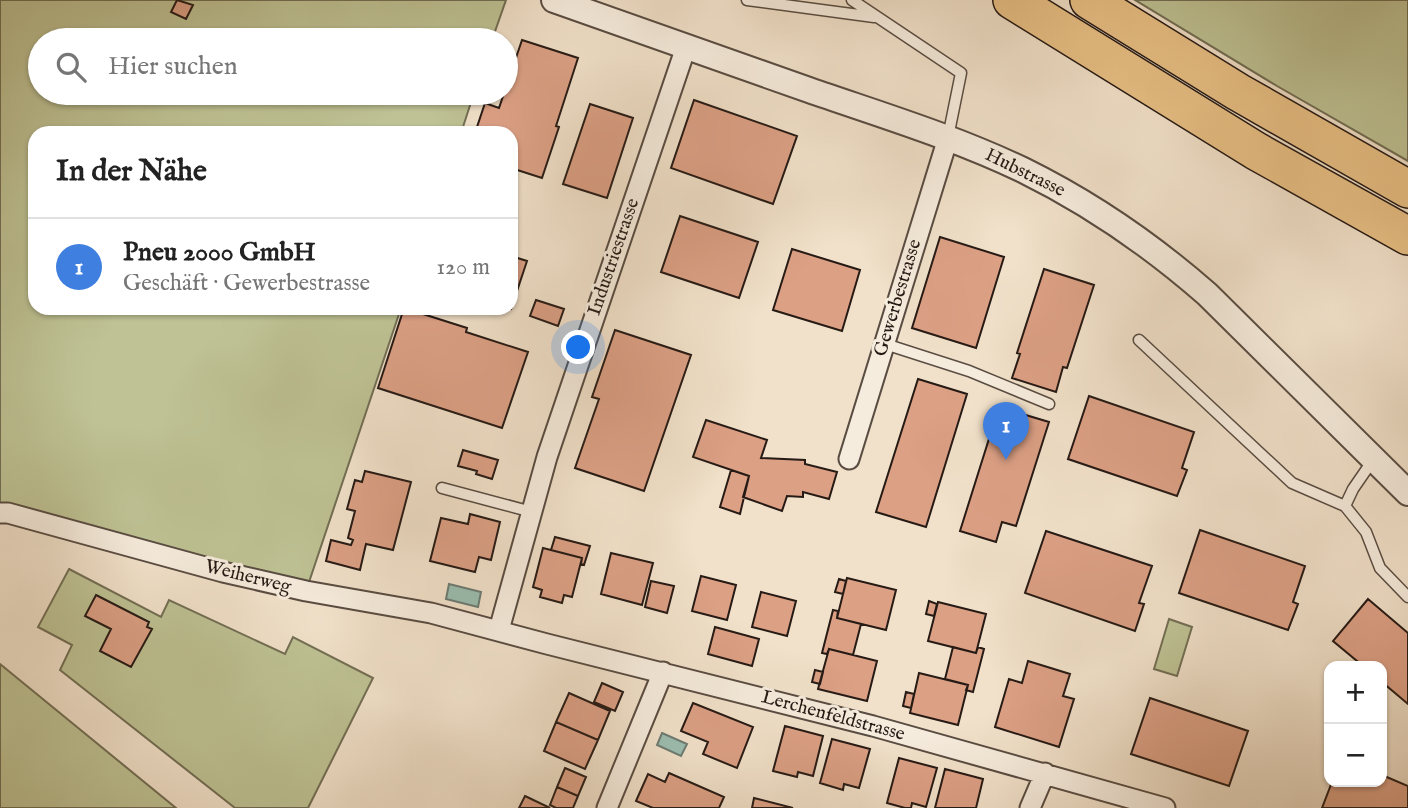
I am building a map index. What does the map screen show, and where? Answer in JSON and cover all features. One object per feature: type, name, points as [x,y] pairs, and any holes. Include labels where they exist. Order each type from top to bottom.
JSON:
[{"type":"highway","points":[[1012,0],[1245,144],[1408,236]]},
{"type":"highway","points":[[1088,0],[1238,92],[1408,189]]},
{"type":"street","name":"Hubstrasse","points":[[554,0],[947,138],[1023,170],[1073,197],[1173,264],[1247,331],[1408,493]]},
{"type":"street","name":"Industriestrasse","points":[[499,630],[547,457],[685,47]]},
{"type":"street","name":"Gewerbestrasse","points":[[849,459],[947,138]]},
{"type":"street","name":"Weiherweg","points":[[0,513],[223,572],[306,591],[430,613],[499,630]]},
{"type":"street","name":"Lerchenfeldstrasse","points":[[499,630],[547,645],[663,672],[1045,773],[1165,808]]},
{"type":"street","points":[[607,808],[663,672]]},
{"type":"street","points":[[1030,808],[1045,773]]},
{"type":"lane","points":[[747,0],[878,18]]},
{"type":"lane","points":[[852,0],[961,73],[947,138]]},
{"type":"lane","points":[[1139,340],[1292,483],[1345,506],[1366,532],[1380,568],[1408,597]]},
{"type":"lane","points":[[884,344],[969,371],[1049,404]]},
{"type":"lane","points":[[1345,506],[1373,459]]},
{"type":"lane","points":[[442,488],[532,512]]},
{"type":"green space","points":[[0,0],[506,0],[496,28],[28,28],[28,105],[470,105],[463,126],[28,126],[28,315],[399,315],[306,591],[0,518]]},
{"type":"green space","points":[[1135,0],[1408,0],[1408,161],[1277,86]]},
{"type":"green space","points":[[69,569],[161,617],[169,600],[285,654],[293,637],[373,678],[308,808],[235,808],[60,670],[72,645],[38,627]]},
{"type":"green space","points":[[1169,619],[1192,627],[1177,676],[1154,669]]},
{"type":"green space","points":[[0,664],[176,808],[0,808]]},
{"type":"shaded area","points":[[449,584],[481,592],[478,607],[446,599]]},
{"type":"shaded area","points":[[662,733],[687,744],[681,756],[657,745]]},
{"type":"building","points":[[177,0],[193,5],[186,19],[171,12]]},
{"type":"building","points":[[522,40],[578,58],[542,178],[518,170],[518,126],[477,126],[484,105],[499,108],[500,105],[518,105],[518,52]]},
{"type":"building","points":[[694,100],[797,136],[773,204],[671,168]]},
{"type":"building","points":[[590,104],[633,118],[607,198],[563,184]]},
{"type":"building","points":[[680,216],[758,242],[739,298],[661,272]]},
{"type":"building","points":[[940,237],[1004,257],[976,348],[912,328]]},
{"type":"building","points":[[792,249],[860,270],[842,331],[773,310]]},
{"type":"building","points":[[518,258],[527,261],[518,288]]},
{"type":"building","points":[[1044,269],[1094,285],[1067,368],[1063,367],[1056,392],[1012,378],[1020,354],[1017,353]]},
{"type":"building","points":[[536,300],[564,309],[558,326],[530,316]]},
{"type":"building","points":[[402,315],[426,315],[467,328],[466,332],[528,352],[502,428],[378,388]]},
{"type":"building","points":[[615,330],[691,355],[644,491],[575,468],[599,399],[592,397]]},
{"type":"building","points":[[918,379],[967,394],[926,527],[876,512]]},
{"type":"building","points":[[1089,396],[1194,432],[1182,468],[1187,470],[1177,496],[1068,459]]},
{"type":"building","points":[[999,407],[1049,422],[1016,526],[1002,522],[996,542],[960,531]]},
{"type":"building","points":[[706,420],[767,440],[761,458],[805,460],[805,464],[837,472],[829,499],[803,492],[803,497],[787,496],[782,511],[743,497],[749,476],[693,457]]},
{"type":"building","points":[[463,450],[498,460],[492,479],[476,474],[477,471],[458,466]]},
{"type":"building","points":[[731,470],[749,476],[740,514],[720,507]]},
{"type":"building","points":[[365,471],[411,482],[393,550],[366,544],[360,570],[326,561],[331,540],[351,545],[353,540],[348,538],[355,511],[347,509],[355,480],[362,482]]},
{"type":"building","points":[[470,514],[500,522],[491,560],[479,557],[475,572],[430,561],[441,518],[468,524]]},
{"type":"building","points":[[1200,530],[1305,566],[1293,602],[1298,604],[1288,630],[1179,593]]},
{"type":"building","points":[[1046,531],[1152,566],[1139,603],[1144,604],[1135,631],[1025,593]]},
{"type":"building","points":[[555,537],[590,546],[584,565],[581,564],[582,558],[551,550]]},
{"type":"building","points":[[543,548],[582,558],[572,597],[564,595],[562,603],[540,597],[542,590],[533,587]]},
{"type":"building","points":[[611,553],[653,563],[642,605],[601,594]]},
{"type":"building","points":[[701,576],[736,585],[727,620],[692,611]]},
{"type":"building","points":[[847,578],[896,590],[886,630],[837,618]]},
{"type":"building","points":[[839,579],[846,581],[843,594],[835,592]]},
{"type":"building","points":[[651,581],[674,586],[667,613],[645,607]]},
{"type":"building","points":[[761,592],[796,601],[787,636],[752,627]]},
{"type":"building","points":[[96,595],[149,622],[147,627],[152,629],[131,667],[100,651],[111,629],[85,616]]},
{"type":"building","points":[[1368,599],[1408,633],[1408,704],[1387,686],[1387,661],[1357,661],[1333,641]]},
{"type":"building","points":[[929,601],[937,604],[934,616],[926,614]]},
{"type":"building","points":[[938,602],[986,614],[976,653],[928,641]]},
{"type":"building","points":[[833,610],[838,611],[837,618],[861,624],[853,655],[829,649],[827,654],[822,653]]},
{"type":"building","points":[[715,627],[759,639],[752,666],[708,654]]},
{"type":"building","points":[[953,647],[976,653],[978,647],[984,649],[973,692],[966,690],[968,685],[945,679]]},
{"type":"building","points":[[829,649],[877,661],[867,701],[818,689]]},
{"type":"building","points":[[1028,661],[1070,674],[1063,696],[1074,699],[1059,747],[995,727],[1009,679],[1022,683]]},
{"type":"building","points":[[815,670],[823,672],[820,684],[812,682]]},
{"type":"building","points":[[919,673],[968,685],[958,725],[910,713]]},
{"type":"building","points":[[602,683],[623,692],[615,711],[594,702]]},
{"type":"building","points":[[906,692],[914,694],[911,708],[903,706]]},
{"type":"building","points":[[569,693],[610,711],[598,740],[556,722]]},
{"type":"building","points":[[1150,698],[1248,731],[1229,786],[1131,754]]},
{"type":"building","points":[[693,703],[753,727],[737,768],[703,754],[708,742],[681,731]]},
{"type":"building","points":[[556,722],[598,740],[585,769],[544,751]]},
{"type":"building","points":[[785,726],[823,736],[813,776],[798,772],[797,777],[773,771]]},
{"type":"building","points":[[832,739],[870,749],[859,788],[844,784],[843,790],[820,783]]},
{"type":"building","points":[[899,758],[937,768],[926,807],[912,803],[911,808],[905,808],[887,803]]},
{"type":"building","points":[[565,768],[586,777],[578,796],[557,787]]},
{"type":"building","points":[[945,769],[983,779],[976,808],[935,808]]},
{"type":"building","points":[[669,773],[724,797],[719,808],[653,808],[636,801],[648,774],[665,782]]},
{"type":"building","points":[[1387,777],[1408,786],[1408,808],[1322,808],[1330,787],[1387,787]]},
{"type":"building","points":[[557,787],[578,796],[573,808],[556,808],[550,805]]},
{"type":"building","points":[[525,796],[550,808],[519,808]]},
{"type":"building","points":[[754,798],[793,808],[752,808]]},
{"type":"place","name":"Pneu 2000 GmbH","points":[[1006,460]]}]
